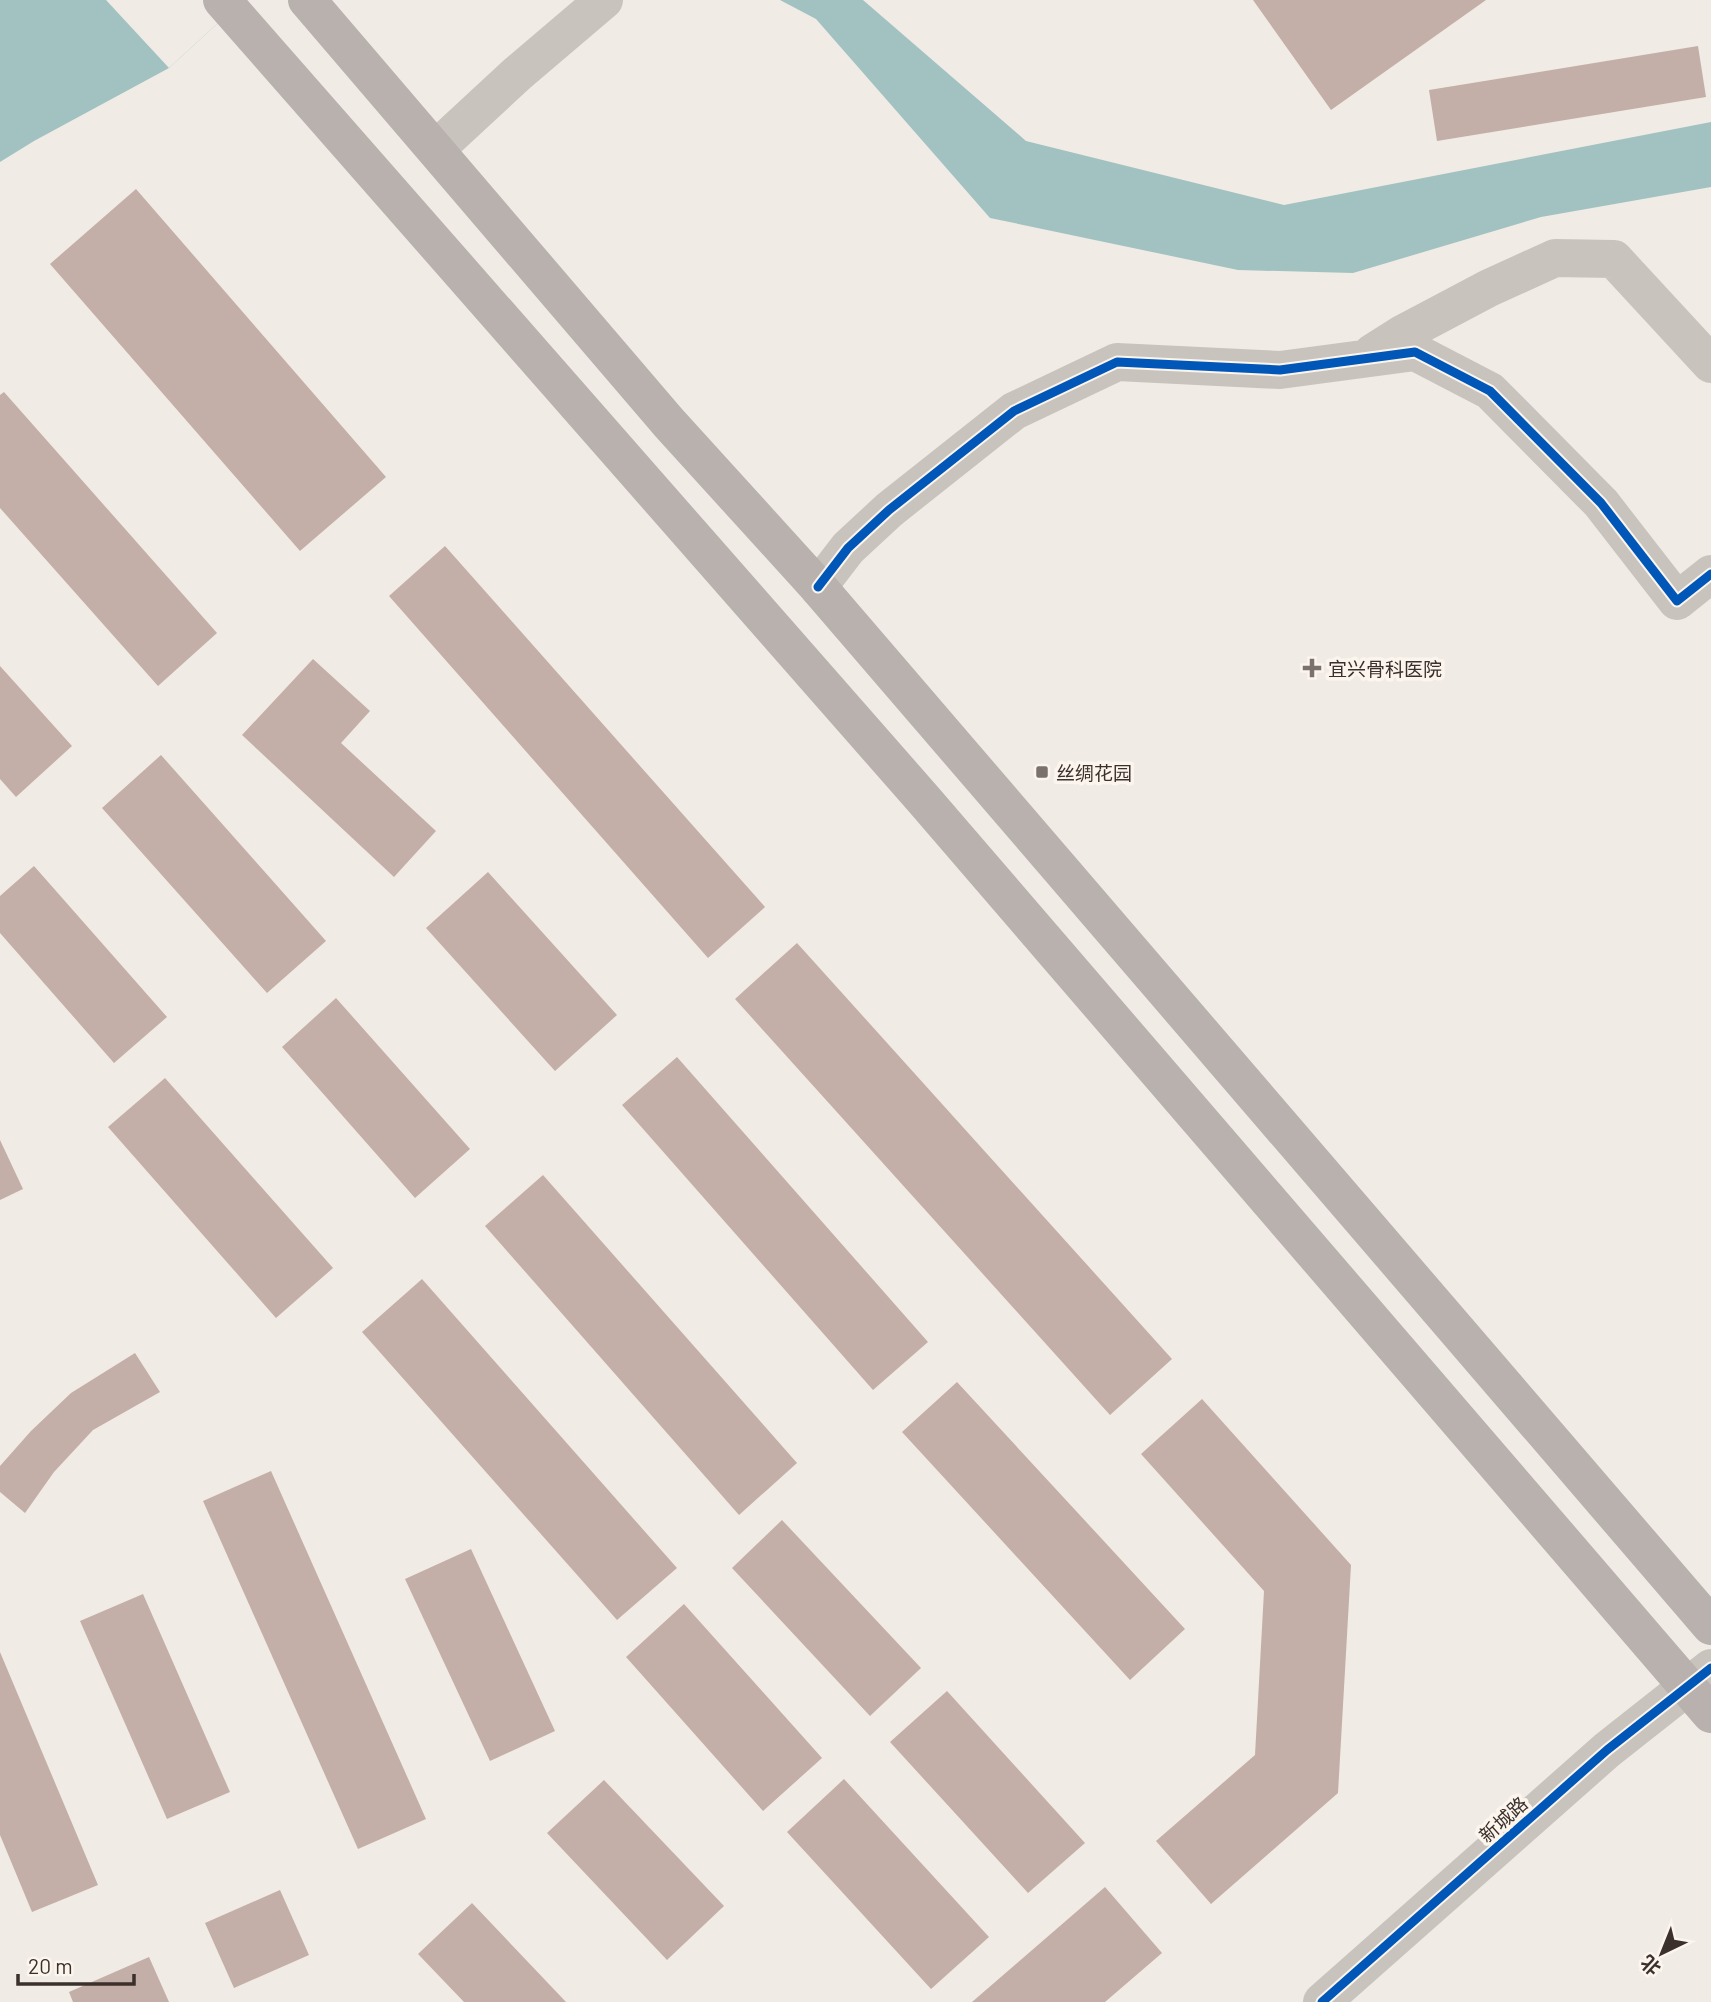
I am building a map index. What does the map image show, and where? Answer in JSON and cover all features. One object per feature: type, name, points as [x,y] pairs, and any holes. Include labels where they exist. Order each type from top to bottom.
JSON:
[{"type":"main road","points":[[307,0],[669,423],[818,587],[1711,1626]]},
{"type":"main road","points":[[227,5],[1703,1690]]},
{"type":"street","points":[[436,149],[517,74],[604,0]]},
{"type":"street","points":[[1361,359],[1445,311],[1555,258],[1614,259],[1711,364]]},
{"type":"street","points":[[818,587],[848,548],[889,510],[1014,411],[1117,362],[1280,370],[1415,352],[1490,391],[1601,503],[1677,601],[1711,574]]},
{"type":"street","name":"新城路","points":[[1322,2002],[1607,1750],[1703,1690]]},
{"type":"water","points":[[0,0],[243,0],[169,68],[0,162]]},
{"type":"water","points":[[780,0],[863,0],[1026,141],[1284,205],[1711,122],[1711,187],[1541,217],[1353,273],[1238,270],[990,218],[816,19]]},
{"type":"pier","points":[[106,0],[243,0],[169,68]]},
{"type":"building","points":[[1253,0],[1486,0],[1331,110]]},
{"type":"building","points":[[1698,46],[1706,97],[1437,141],[1429,90]]},
{"type":"building","points":[[136,189],[386,477],[300,551],[50,264]]},
{"type":"building","points":[[4,392],[217,633],[158,686],[0,508],[0,395]]},
{"type":"building","points":[[445,546],[765,907],[708,958],[389,596]]},
{"type":"building","points":[[313,659],[370,711],[341,743],[436,831],[394,877],[242,735]]},
{"type":"building","points":[[0,666],[72,746],[16,797],[0,779]]},
{"type":"building","points":[[161,755],[326,941],[267,993],[102,808]]},
{"type":"building","points":[[34,866],[167,1017],[114,1063],[0,933],[0,896]]},
{"type":"building","points":[[488,872],[617,1015],[555,1071],[426,928]]},
{"type":"building","points":[[797,943],[1172,1359],[1110,1415],[735,999]]},
{"type":"building","points":[[336,998],[470,1149],[415,1198],[282,1047]]},
{"type":"building","points":[[677,1057],[928,1342],[873,1390],[622,1105]]},
{"type":"building","points":[[165,1078],[333,1268],[276,1318],[108,1127]]},
{"type":"building","points":[[0,1140],[23,1189],[0,1200]]},
{"type":"building","points":[[543,1175],[797,1463],[739,1515],[485,1226]]},
{"type":"building","points":[[422,1279],[677,1568],[617,1620],[362,1332]]},
{"type":"building","points":[[135,1353],[160,1392],[93,1430],[54,1472],[25,1513],[0,1492],[0,1466],[31,1431],[71,1393]]},
{"type":"building","points":[[957,1382],[1185,1629],[1130,1680],[902,1432]]},
{"type":"building","points":[[1202,1399],[1351,1565],[1338,1793],[1211,1904],[1156,1841],[1255,1755],[1264,1591],[1141,1454]]},
{"type":"building","points":[[271,1471],[426,1819],[358,1849],[203,1501]]},
{"type":"building","points":[[782,1520],[921,1668],[870,1716],[732,1568]]},
{"type":"building","points":[[471,1549],[555,1731],[490,1761],[405,1579]]},
{"type":"building","points":[[143,1594],[230,1792],[167,1819],[80,1621]]},
{"type":"building","points":[[684,1604],[822,1758],[763,1811],[626,1657]]},
{"type":"building","points":[[0,1652],[98,1885],[32,1912],[0,1835]]},
{"type":"building","points":[[947,1691],[1085,1843],[1028,1893],[890,1742]]},
{"type":"building","points":[[844,1779],[989,1937],[931,1989],[787,1832]]},
{"type":"building","points":[[604,1780],[724,1906],[667,1960],[547,1833]]},
{"type":"building","points":[[1105,1887],[1162,1953],[1105,2002],[972,2002]]},
{"type":"building","points":[[280,1890],[309,1955],[234,1988],[205,1923]]},
{"type":"building","points":[[472,1903],[566,2002],[464,2002],[418,1954]]},
{"type":"building","points":[[149,1957],[169,2002],[73,2002],[69,1992]]},
{"type":"cycle path","points":[[818,587],[848,548],[889,510],[1014,411],[1117,362],[1280,370],[1415,352],[1490,391],[1601,503],[1677,601],[1711,574]]},
{"type":"cycle path","points":[[1322,2002],[1607,1750],[1711,1668]]},
{"type":"place","name":"宜兴骨科医院","points":[[1312,668]]},
{"type":"place","name":"丝绸花园","points":[[1042,772]]}]
